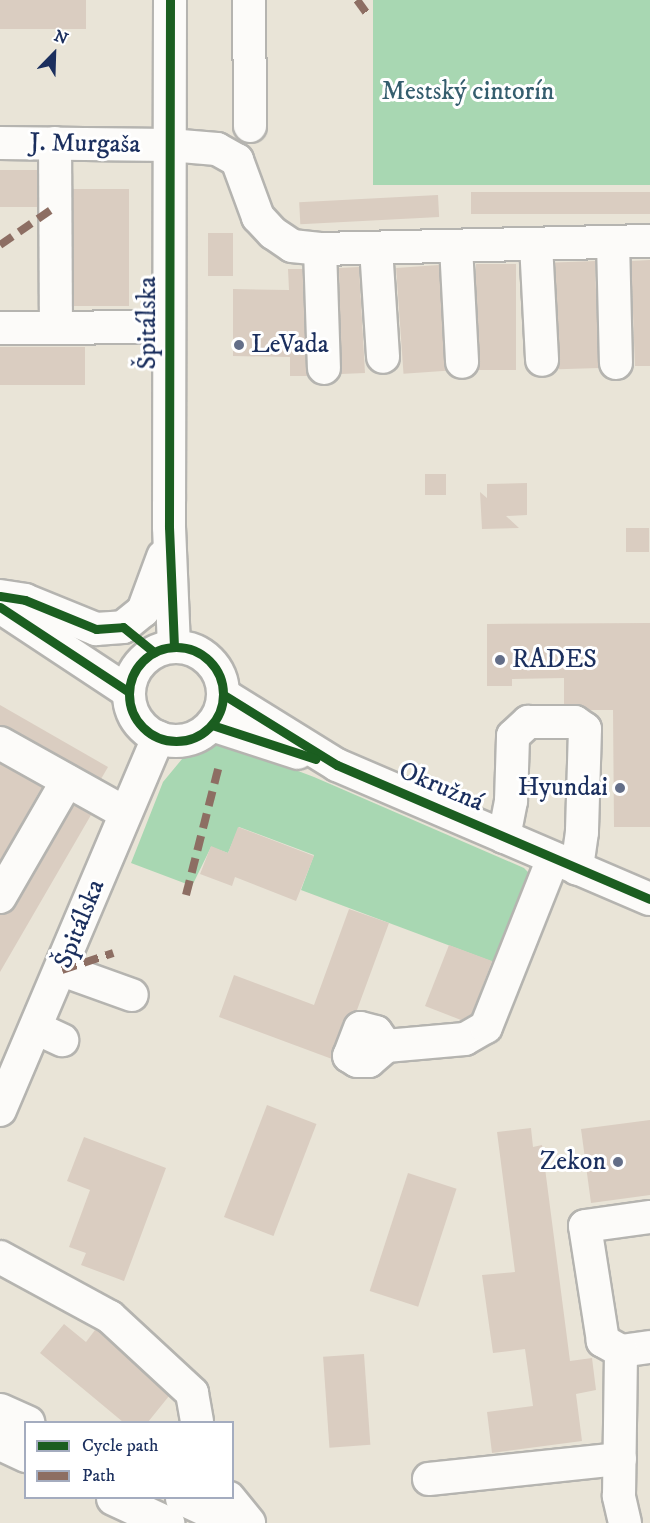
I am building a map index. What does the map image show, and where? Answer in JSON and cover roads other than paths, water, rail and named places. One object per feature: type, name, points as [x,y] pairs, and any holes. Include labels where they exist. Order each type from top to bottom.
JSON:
[{"type":"main road","points":[[0,1410],[25,1421]]},
{"type":"main road","points":[[0,1443],[24,1454]]},
{"type":"main road","points":[[117,1499],[157,1518]]},
{"type":"main road","points":[[186,1499],[236,1523]]},
{"type":"street","name":"Špitálska","points":[[170,0],[169,527],[174,646]]},
{"type":"street","points":[[249,0],[250,126]]},
{"type":"street","name":"J. Murgaša","points":[[0,143],[169,145],[217,149],[237,160],[258,217],[273,233],[292,246],[320,249],[650,241]]},
{"type":"street","points":[[55,143],[56,328]]},
{"type":"street","points":[[613,242],[616,363]]},
{"type":"street","points":[[536,244],[542,360]]},
{"type":"street","points":[[456,246],[462,362]]},
{"type":"street","points":[[376,248],[383,357]]},
{"type":"street","points":[[320,249],[324,368]]},
{"type":"street","points":[[0,328],[168,327]]},
{"type":"street","points":[[0,596],[25,600],[96,629],[123,627],[137,618],[149,599],[169,527]]},
{"type":"street","points":[[0,602],[145,658]]},
{"type":"street","points":[[0,607],[129,692]]},
{"type":"street","points":[[174,646],[188,648],[212,662],[219,673],[224,695],[220,713],[212,725],[187,740],[158,737],[136,718],[129,692],[132,679],[145,658],[174,646]]},
{"type":"street","name":"Okružná","points":[[224,695],[337,765],[650,899]]},
{"type":"street","points":[[386,1046],[465,1039],[486,1027],[582,832],[585,729],[575,722],[528,722],[513,736],[510,801],[504,837]]},
{"type":"street","points":[[212,725],[337,765]]},
{"type":"street","name":"Špitálska","points":[[4,1091],[49,1034],[62,970],[158,737]]},
{"type":"street","points":[[0,743],[125,813]]},
{"type":"street","points":[[0,897],[67,781]]},
{"type":"street","points":[[62,970],[132,995]]},
{"type":"street","points":[[625,1523],[619,1496],[620,1459],[636,1349],[603,1341],[585,1226],[650,1217]]},
{"type":"street","points":[[0,1257],[110,1317],[192,1393],[197,1421]]},
{"type":"street","points":[[429,1479],[620,1459]]},
{"type":"street","points":[[157,1518],[173,1499]]},
{"type":"street","points":[[231,1499],[249,1523]]},
{"type":"place","name":"LeVada","points":[[239,345]]},
{"type":"place","name":"RADES","points":[[500,660]]},
{"type":"place","name":"Hyundai","points":[[620,788]]},
{"type":"place","name":"Zekon","points":[[618,1162]]},
{"type":"park label","name":"Mestský cintorín","points":[[468,92]]}]
